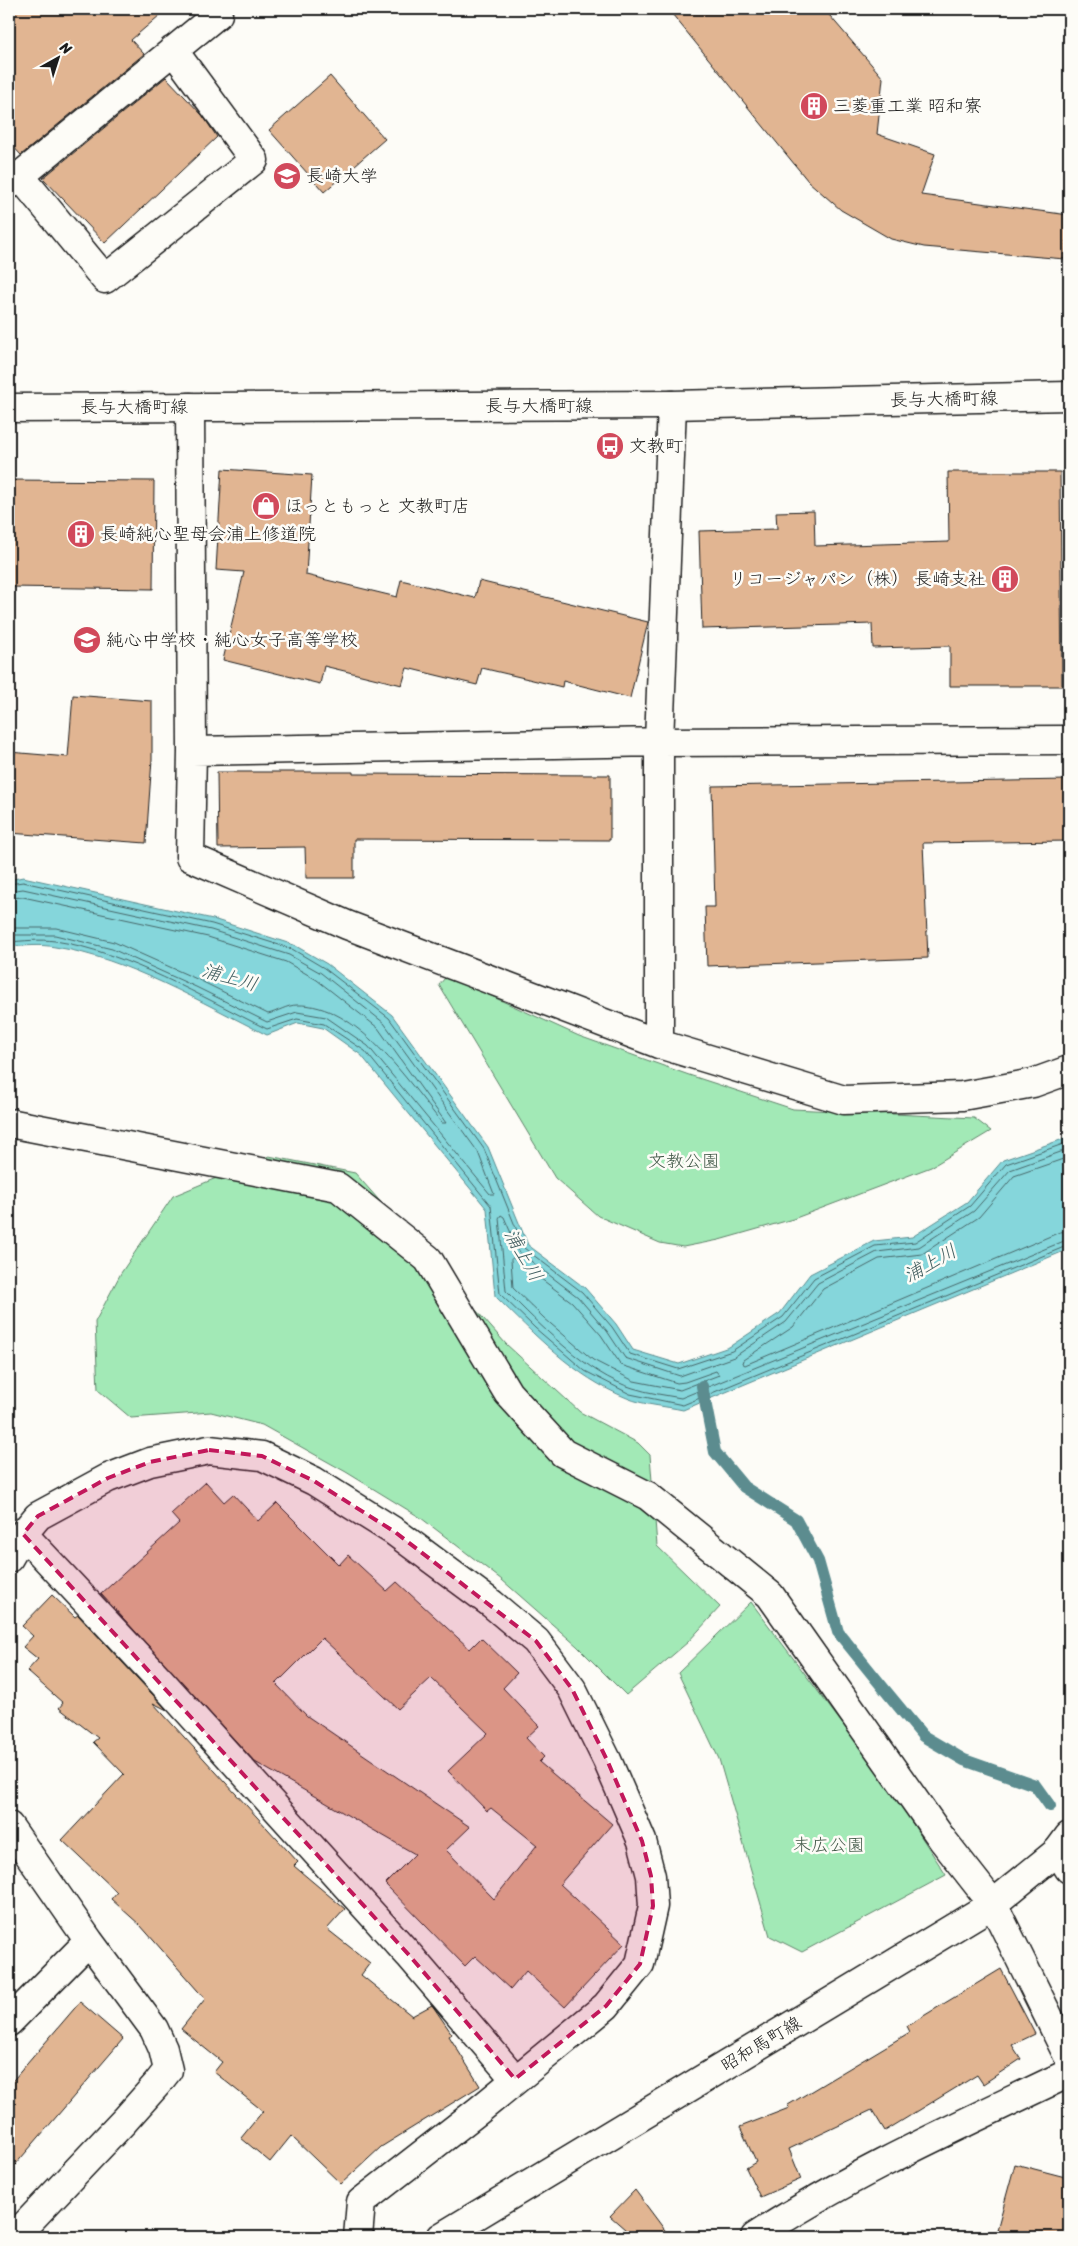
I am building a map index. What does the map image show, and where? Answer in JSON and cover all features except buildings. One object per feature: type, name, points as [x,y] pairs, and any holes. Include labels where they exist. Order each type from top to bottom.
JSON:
[{"type":"street","points":[[173,50],[254,160],[104,279],[14,181],[173,50],[218,14]]},
{"type":"street","name":"長与大橋町線","points":[[9,408],[672,405],[1069,396]]},
{"type":"street","points":[[659,1044],[659,742],[672,405]]},
{"type":"street","points":[[190,407],[192,751],[190,857],[348,925],[659,1044],[844,1100],[962,1096],[1033,1083],[1069,1070]]},
{"type":"street","points":[[192,751],[659,742],[1069,740]]},
{"type":"street","points":[[9,1123],[338,1187],[428,1260],[508,1393],[563,1453],[648,1496],[770,1595],[942,1839],[992,1904],[1069,2058]]},
{"type":"street","points":[[9,1558],[38,1516],[108,1478],[150,1462],[210,1450],[262,1456],[314,1481],[395,1532],[492,1604],[536,1641],[572,1690],[607,1760],[642,1841],[651,1876],[653,1906],[640,1964],[606,2006],[478,2111],[361,2202],[358,2237]]},
{"type":"street","points":[[24,1534],[161,1681],[409,1955],[515,2079]]},
{"type":"street","points":[[9,1826],[89,1941],[154,2029],[163,2049],[168,2070],[125,2120],[14,2237]]},
{"type":"street","name":"昭和馬町線","points":[[440,2237],[992,1904],[1065,1852]]},
{"type":"street","points":[[9,2022],[89,1941]]},
{"type":"street","points":[[756,2237],[795,2211],[882,2164],[1069,2072]]},
{"type":"highlighted area","points":[[209,1450],[262,1456],[314,1481],[395,1532],[536,1641],[572,1689],[607,1760],[642,1841],[651,1876],[653,1906],[640,1964],[606,2006],[515,2079],[409,1955],[23,1534],[38,1516],[108,1478],[150,1462]]},
{"type":"green space","name":"文教公園","points":[[445,978],[467,985],[579,1036],[793,1109],[974,1118],[991,1131],[931,1167],[793,1219],[719,1240],[683,1247],[660,1243],[598,1216],[555,1178],[439,985]]},
{"type":"green space","points":[[269,1156],[355,1173],[506,1344],[580,1412],[638,1443],[650,1455],[657,1546],[720,1607],[688,1642],[626,1695],[577,1646],[502,1580],[421,1518],[346,1472],[262,1425],[211,1412],[131,1418],[98,1390],[95,1322],[121,1273],[173,1196]]},
{"type":"green space","name":"末広公園","points":[[751,1602],[886,1782],[946,1875],[802,1952],[770,1936],[719,1759],[678,1673]]},
{"type":"water","name":"浦上川","points":[[23,877],[213,919],[294,945],[327,964],[392,1015],[488,1147],[528,1245],[585,1288],[616,1324],[633,1350],[679,1364],[729,1347],[780,1313],[810,1274],[874,1241],[912,1237],[967,1202],[1003,1160],[1069,1137],[1069,1249],[683,1410],[633,1400],[608,1389],[572,1367],[495,1296],[487,1209],[361,1055],[323,1028],[298,1023],[267,1035],[164,983],[109,961],[50,946],[9,947],[9,880]]},
{"type":"waterway","points":[[702,1386],[715,1452],[744,1487],[796,1520],[818,1561],[838,1632],[923,1736],[964,1760],[1035,1785],[1050,1806]]},
{"type":"place","name":"三菱重工業 昭和寮","points":[[814,106]]},
{"type":"place","name":"長崎大学","points":[[287,176]]},
{"type":"place","name":"文教町","points":[[610,446]]},
{"type":"place","name":"ほっともっと 文教町店","points":[[266,506]]},
{"type":"place","name":"長崎純心聖母会浦上修道院","points":[[81,534]]},
{"type":"place","name":"リコージャパン（株） 長崎支社","points":[[1005,579]]},
{"type":"place","name":"純心中学校・純心女子高等学校","points":[[87,640]]}]
